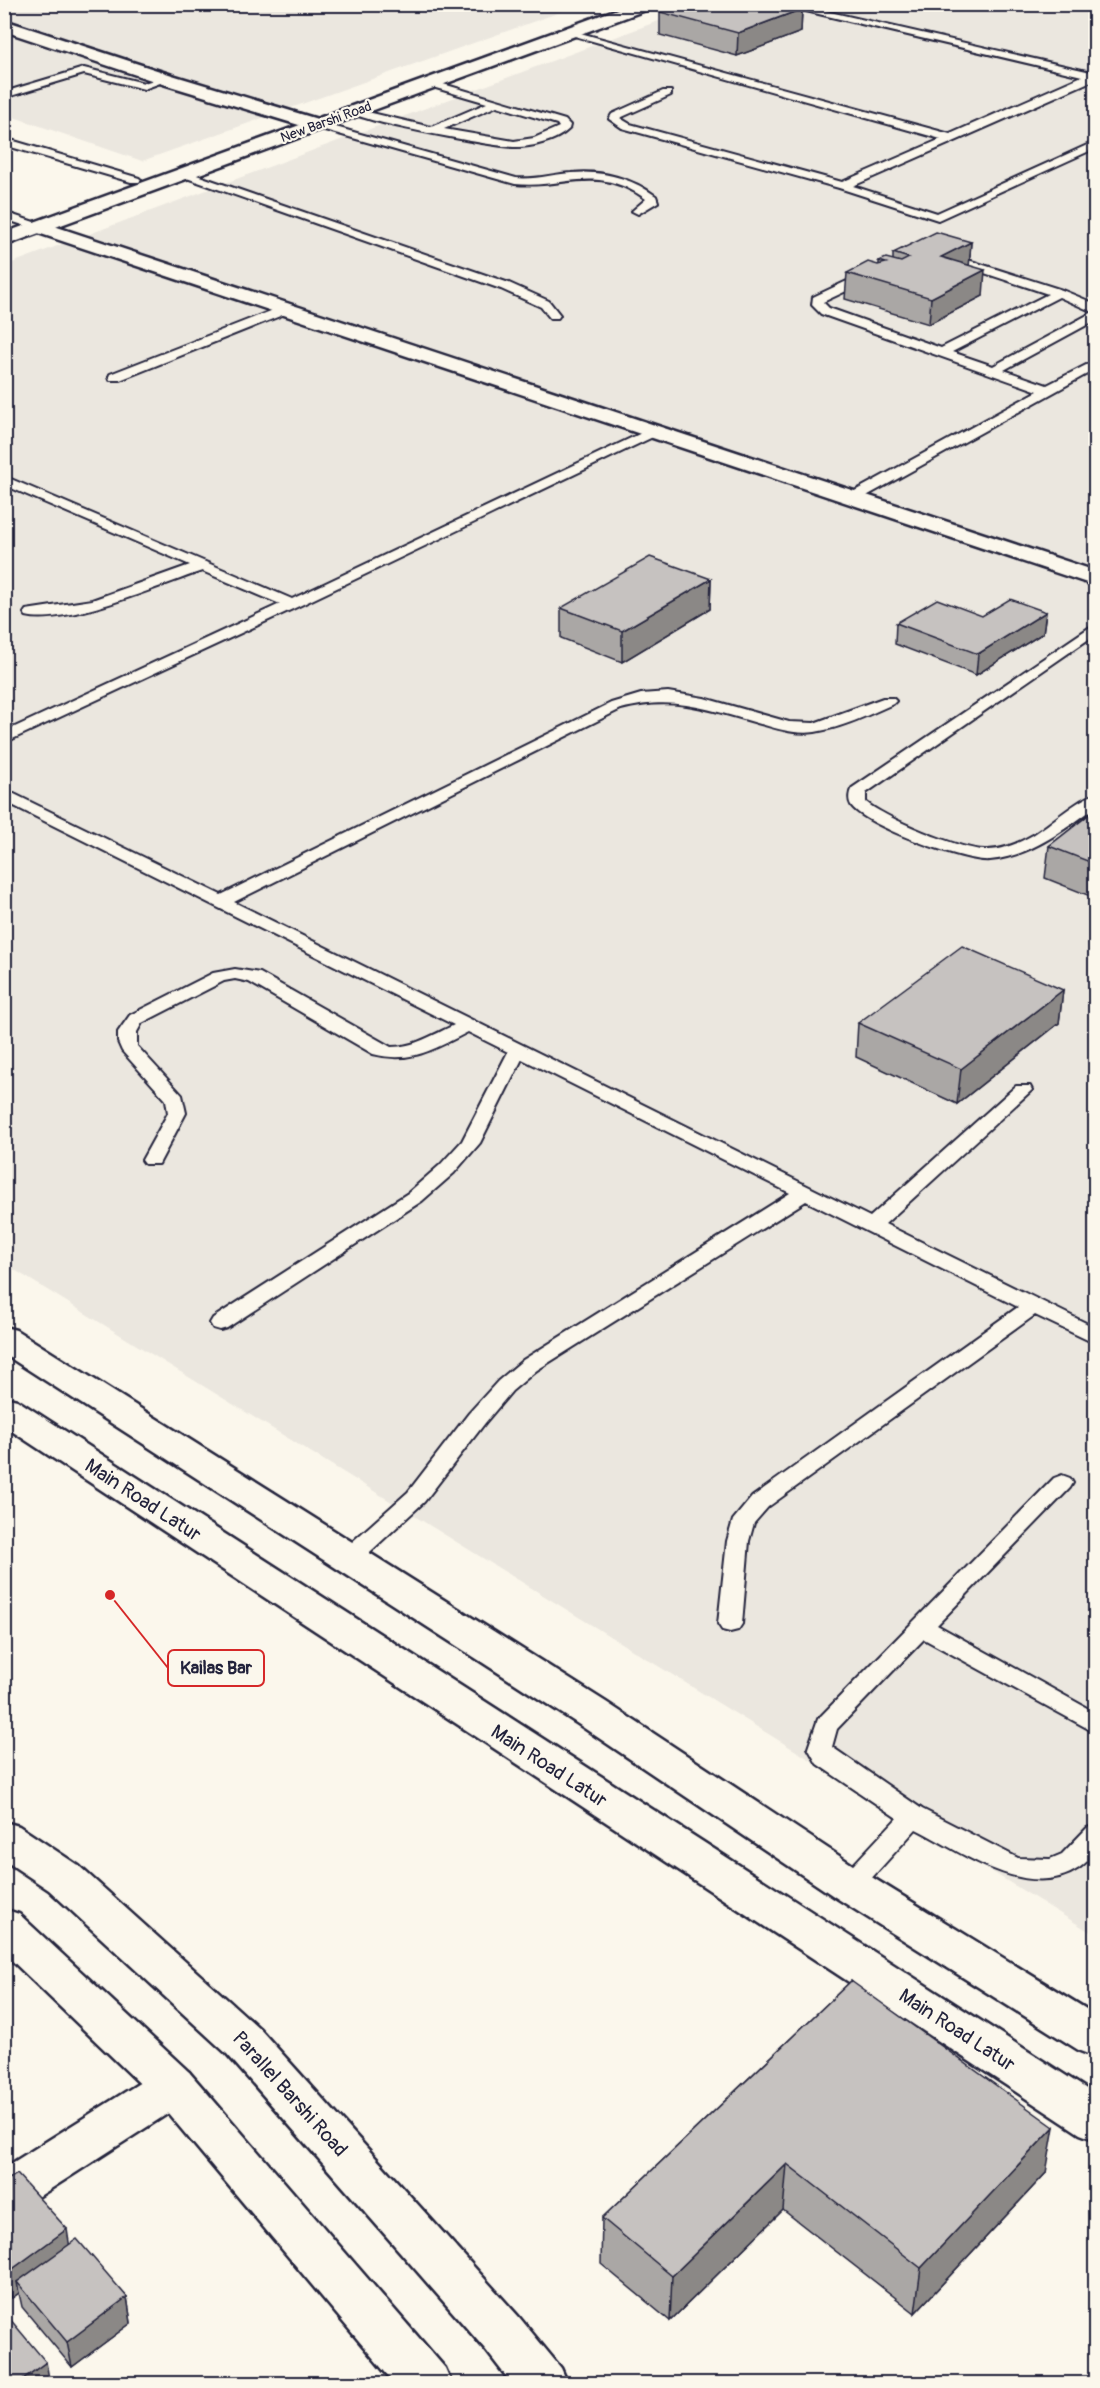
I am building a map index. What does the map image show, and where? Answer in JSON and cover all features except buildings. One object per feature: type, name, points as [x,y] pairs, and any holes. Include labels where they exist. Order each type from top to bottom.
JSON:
[{"type":"main road","name":"New Barshi Road","points":[[4,240],[31,224],[135,180],[616,4]]},
{"type":"main road","name":"New Barshi Road","points":[[4,228],[31,224],[185,174],[648,4]]},
{"type":"main road","points":[[4,25],[166,79],[318,125]]},
{"type":"main road","points":[[31,224],[280,311],[856,496],[1095,579]]},
{"type":"main road","points":[[4,1338],[592,1713],[850,1886],[1095,2038]]},
{"type":"main road","name":"Main Road Latur","points":[[4,1409],[1095,2120]]},
{"type":"main road","name":"Parallel Barshi Road","points":[[4,1838],[64,1878],[243,2040],[494,2325],[543,2384]]},
{"type":"main road","points":[[4,1926],[173,2085],[427,2384]]},
{"type":"main road","points":[[4,2193],[173,2085]]},
{"type":"lane","points":[[780,4],[1094,76]]},
{"type":"lane","points":[[569,33],[951,138]]},
{"type":"lane","points":[[4,94],[84,71],[144,86],[166,79]]},
{"type":"lane","points":[[843,186],[1094,76]]},
{"type":"lane","points":[[355,112],[432,130],[524,144],[564,129],[565,125],[561,122],[433,84]]},
{"type":"lane","points":[[667,93],[616,116],[614,119],[626,126],[843,186],[938,217],[1095,144]]},
{"type":"lane","points":[[432,130],[495,103]]},
{"type":"lane","points":[[318,125],[515,182],[535,183],[572,176],[605,178],[627,184],[652,198],[652,202],[638,211]]},
{"type":"lane","points":[[4,141],[135,180]]},
{"type":"lane","points":[[185,174],[505,286],[545,304],[554,315]]},
{"type":"lane","points":[[4,215],[31,224]]},
{"type":"lane","points":[[931,254],[949,257],[1082,300],[1095,309]]},
{"type":"lane","points":[[881,270],[817,300],[818,304],[825,311],[1048,390]]},
{"type":"lane","points":[[942,352],[1058,293]]},
{"type":"lane","points":[[115,377],[280,311]]},
{"type":"lane","points":[[993,371],[1095,315]]},
{"type":"lane","points":[[856,496],[1095,363]]},
{"type":"lane","points":[[4,738],[292,604],[652,432]]},
{"type":"lane","points":[[4,480],[292,604]]},
{"type":"lane","points":[[31,614],[84,606],[204,565]]},
{"type":"lane","points":[[1095,627],[858,790],[858,803],[872,817],[969,854],[989,856],[1018,849],[1035,841],[1095,799]]},
{"type":"lane","points":[[220,902],[616,706],[641,699],[668,697],[704,703],[788,727],[814,728],[834,723],[888,701]]},
{"type":"lane","points":[[4,794],[1095,1337]]},
{"type":"lane","points":[[152,1160],[177,1113],[175,1099],[128,1047],[126,1036],[128,1028],[136,1019],[219,977],[234,974],[254,977],[379,1050],[391,1054],[407,1054],[467,1025]]},
{"type":"lane","points":[[220,1323],[415,1197],[447,1169],[470,1143],[518,1050]]},
{"type":"lane","points":[[871,1226],[1023,1090]]},
{"type":"lane","points":[[350,1557],[416,1497],[477,1418],[505,1386],[530,1365],[804,1193]]},
{"type":"lane","points":[[730,1624],[738,1540],[744,1520],[760,1502],[1033,1306]]},
{"type":"lane","points":[[1062,1483],[826,1725],[820,1748],[826,1757],[913,1816],[1014,1867],[1035,1870],[1052,1869],[1071,1861],[1095,1835]]},
{"type":"lane","points":[[922,1627],[1095,1724]]},
{"type":"lane","points":[[850,1886],[913,1816]]},
{"type":"shaded area","points":[[5,5],[580,5],[142,161],[5,114]]},
{"type":"shaded area","points":[[701,5],[1095,5],[1095,1935],[5,1264],[4,266]]},
{"type":"place","name":"Kailas Bar","points":[[110,1595]]}]
